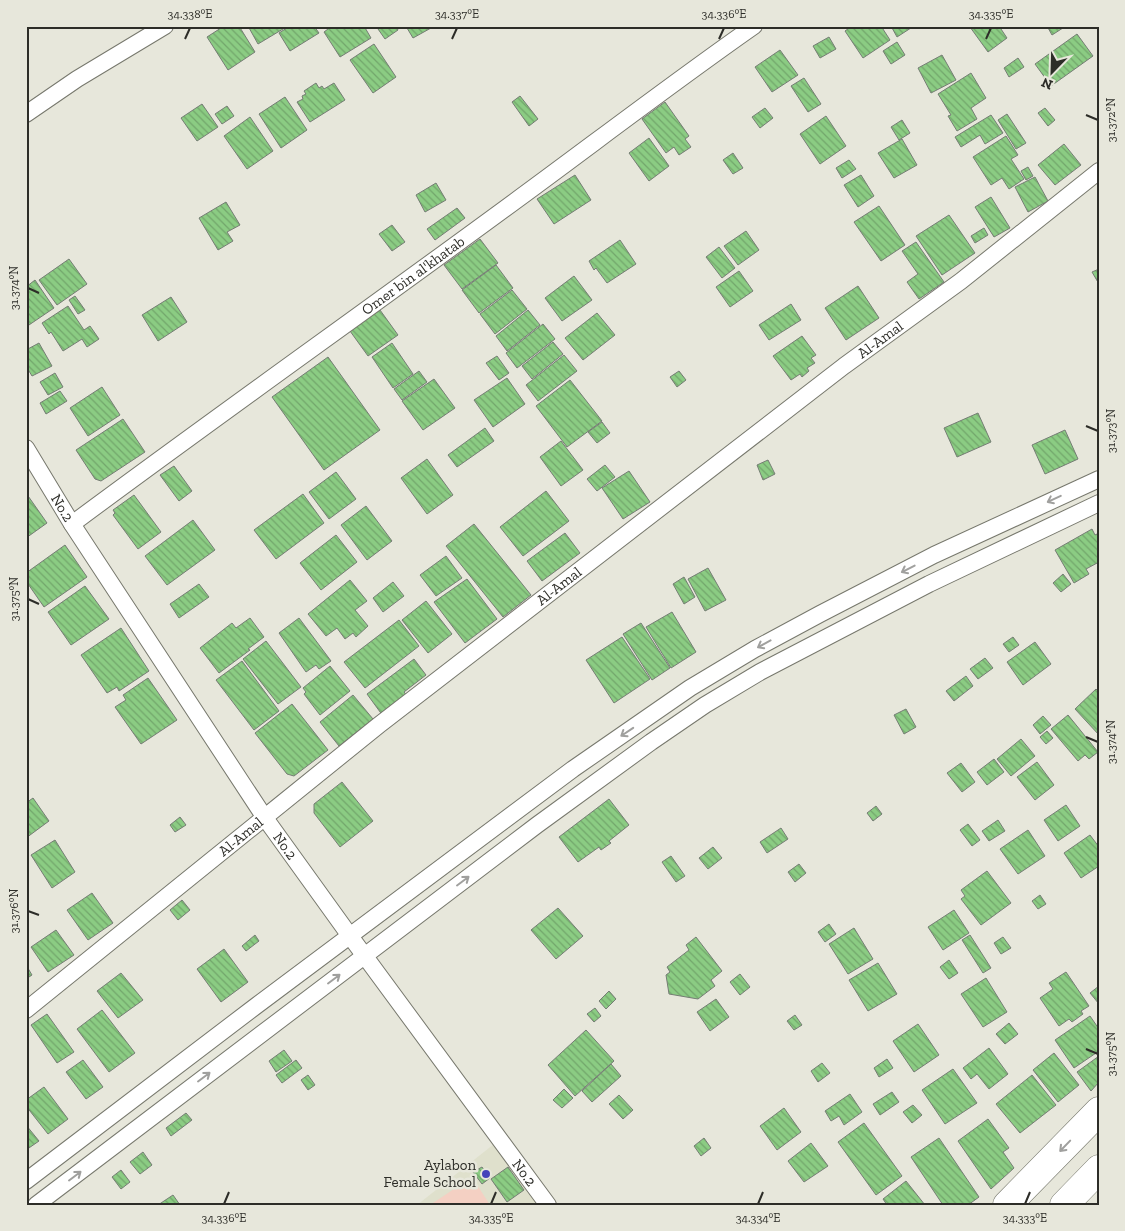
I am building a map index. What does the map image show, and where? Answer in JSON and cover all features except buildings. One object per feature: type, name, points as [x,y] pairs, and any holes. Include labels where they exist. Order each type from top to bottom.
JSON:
[{"type":"highway","points":[[1008,1205],[1099,1111]]},
{"type":"highway","points":[[1064,1205],[1099,1169]]},
{"type":"street","points":[[26,114],[77,79],[165,26]]},
{"type":"street","name":"Omer bin al'khatab","points":[[72,524],[241,399],[510,205],[688,72],[754,26]]},
{"type":"street","name":"Al-Amal","points":[[26,1010],[379,725],[844,366],[961,281],[1099,171]]},
{"type":"street","name":"No.2","points":[[26,448],[72,524],[265,818],[548,1205]]},
{"type":"street","points":[[26,1181],[573,769],[690,688],[755,649],[934,555],[1099,478]]},
{"type":"street","points":[[36,1205],[544,819],[705,705],[760,672],[930,584],[1099,503]]},
{"type":"shaded area","name":"Aylabon Female School","points":[[494,1144],[539,1205],[417,1205]]},
{"type":"shaded area","points":[[472,1177],[490,1205],[430,1205]]},
{"type":"place","name":"Aylabon Female School","points":[[486,1174]]}]
